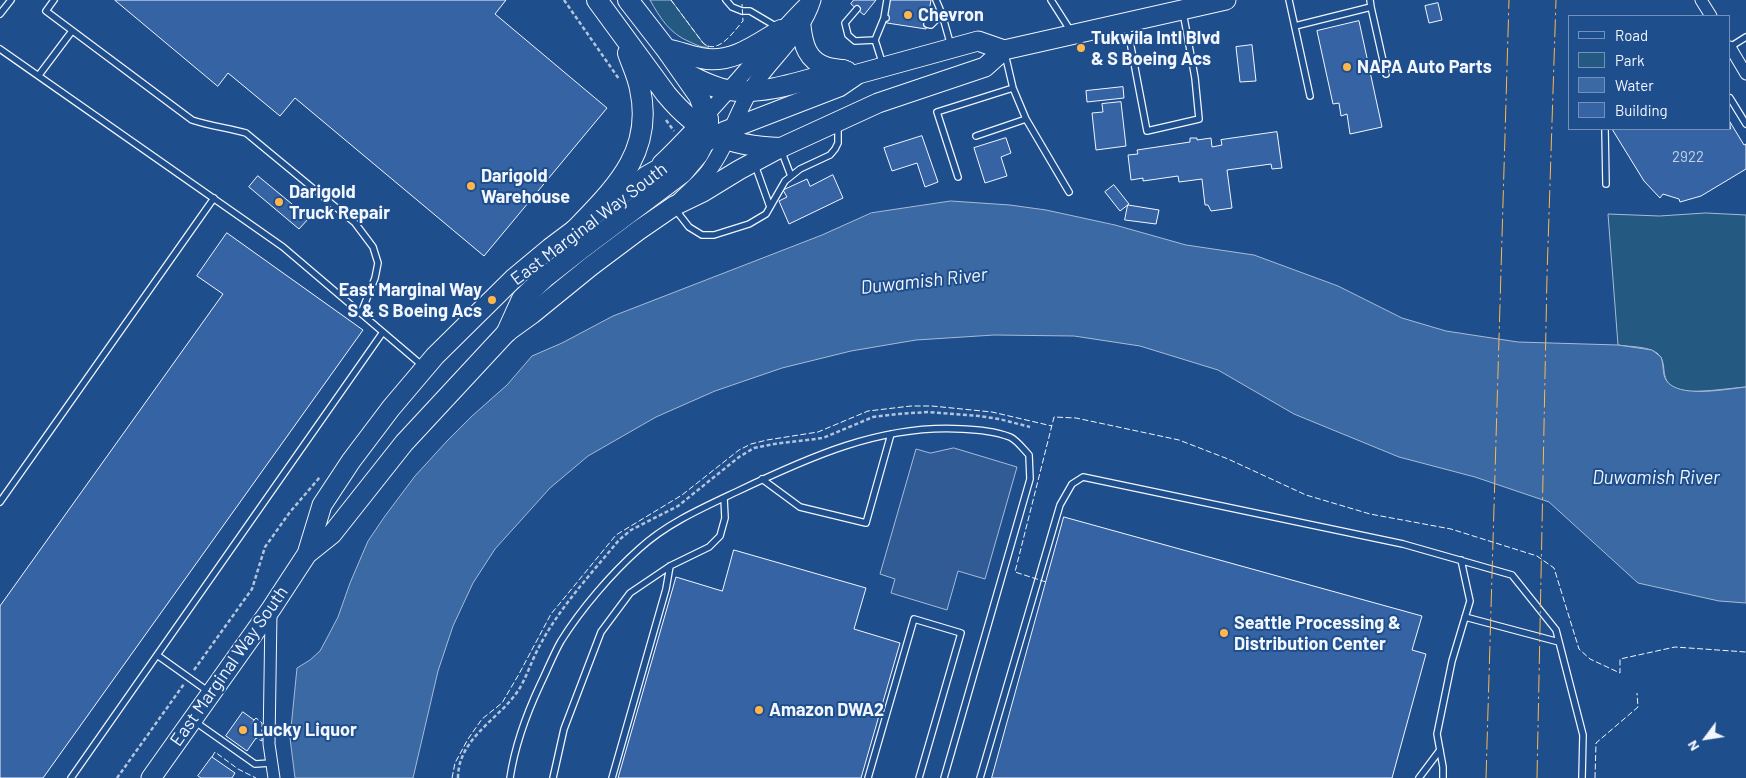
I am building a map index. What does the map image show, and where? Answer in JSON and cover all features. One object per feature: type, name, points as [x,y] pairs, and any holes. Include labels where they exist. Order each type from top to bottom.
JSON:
[{"type":"highway","points":[[597,0],[622,37],[676,106],[713,131],[742,144],[780,148]]},
{"type":"highway","points":[[630,1],[697,92],[713,131]]},
{"type":"highway","points":[[666,48],[701,58],[720,59],[742,53],[781,30]]},
{"type":"highway","points":[[574,231],[613,190],[629,168],[640,140],[643,108],[640,88],[622,37]]},
{"type":"highway","points":[[683,72],[705,83],[728,90],[750,92],[851,72]]},
{"type":"highway","points":[[507,332],[522,299],[544,278],[581,248],[677,177],[694,160],[713,131]]},
{"type":"main road","points":[[801,26],[805,48],[811,58],[822,65],[851,72],[883,67],[978,41],[1004,50],[1226,0]]},
{"type":"main road","name":"East Marginal Way South","points":[[307,554],[332,534],[404,443],[507,332],[591,266],[674,206],[703,192],[780,148],[878,103],[984,67],[1004,50]]},
{"type":"main road","name":"East Marginal Way South","points":[[151,778],[271,609],[307,554],[322,505],[354,456],[391,408],[466,324],[514,278],[550,248],[646,176],[713,131],[839,87],[851,72]]},
{"type":"street","points":[[674,206],[707,173],[713,131],[728,90],[781,30],[812,0]]},
{"type":"street","points":[[713,131],[750,92],[801,26],[809,12],[812,0]]},
{"type":"street","points":[[1701,0],[1710,15]]},
{"type":"street","points":[[1731,49],[1746,74]]},
{"type":"street","points":[[271,609],[270,744],[274,778]]},
{"type":"lane","points":[[0,14],[11,0]]},
{"type":"lane","points":[[54,0],[46,11],[192,120],[246,133],[355,223],[372,247],[378,263],[361,313]]},
{"type":"lane","points":[[726,0],[732,7],[742,11],[750,11],[781,30]]},
{"type":"lane","points":[[936,0],[952,48]]},
{"type":"lane","points":[[1051,0],[1073,34]]},
{"type":"lane","points":[[1289,0],[1310,96]]},
{"type":"lane","points":[[1370,0],[1386,74]]},
{"type":"lane","points":[[883,67],[875,40],[886,18],[888,3]]},
{"type":"lane","points":[[1294,26],[1372,7]]},
{"type":"lane","points":[[856,9],[845,23],[848,35],[855,41],[875,40]]},
{"type":"lane","points":[[1126,22],[1147,131],[1199,119],[1195,78],[1182,10]]},
{"type":"lane","points":[[929,12],[942,14]]},
{"type":"lane","points":[[927,24],[931,25],[942,14]]},
{"type":"lane","points":[[39,75],[72,31]]},
{"type":"lane","points":[[1731,46],[1746,37]]},
{"type":"lane","points":[[0,49],[283,247],[425,368]]},
{"type":"lane","points":[[1004,50],[1013,88],[1026,119],[1069,192]]},
{"type":"lane","points":[[958,177],[937,112],[1013,88]]},
{"type":"lane","points":[[1731,100],[1746,124]]},
{"type":"lane","points":[[976,136],[1026,119]]},
{"type":"lane","points":[[674,206],[689,227],[702,235],[714,235],[749,224],[766,214],[785,181],[800,169],[830,154],[835,149],[838,142],[838,121]]},
{"type":"lane","points":[[1605,130],[1606,184]]},
{"type":"lane","points":[[780,148],[791,176]]},
{"type":"lane","points":[[754,162],[770,207]]},
{"type":"lane","points":[[0,502],[214,198]]},
{"type":"lane","points":[[71,778],[383,332]]},
{"type":"lane","points":[[510,778],[513,760],[526,716],[561,642],[582,610],[644,544],[662,530],[762,479],[797,463],[843,446],[891,434],[943,428],[982,430],[1012,438],[1029,455],[1030,479],[944,778]]},
{"type":"lane","points":[[762,479],[800,507],[866,523],[891,434]]},
{"type":"lane","points":[[980,778],[1060,505],[1072,484],[1082,477],[1403,544],[1512,575],[1556,630],[1583,735],[1582,778]]},
{"type":"lane","points":[[554,778],[564,729],[601,632],[630,593],[670,566],[708,547],[720,536],[725,518],[724,498]]},
{"type":"lane","points":[[1443,778],[1437,734],[1452,660],[1470,601],[1461,560]]},
{"type":"lane","points":[[612,778],[666,589],[670,566]]},
{"type":"lane","points":[[1465,617],[1559,642]]},
{"type":"lane","points":[[868,778],[914,619],[961,633],[919,778]]},
{"type":"lane","points":[[157,655],[211,693]]},
{"type":"lane","points":[[193,719],[255,764],[272,763]]},
{"type":"lane","points":[[1419,778],[1440,750]]},
{"type":"path","points":[[564,0],[620,80]]},
{"type":"path","points":[[458,778],[458,769],[468,746],[486,723],[506,706],[521,686],[539,646],[559,614],[619,540],[632,530],[678,506],[739,457],[754,448],[823,438],[873,417],[928,412],[999,419],[1030,427]]},
{"type":"green space","points":[[650,0],[671,0],[703,43],[709,47],[697,45],[677,35],[662,19]]},
{"type":"green space","points":[[1706,213],[1746,215],[1746,387],[1685,391],[1672,387],[1668,382],[1665,377],[1663,362],[1657,353],[1643,348],[1618,345],[1608,214],[1659,216]]},
{"type":"shaded area","points":[[954,448],[1017,467],[985,579],[958,571],[947,610],[891,593],[895,579],[880,574],[916,449],[930,453]]},
{"type":"water","name":"Duwamish River","points":[[951,201],[1010,205],[1046,210],[1115,225],[1186,245],[1254,255],[1338,286],[1402,318],[1446,331],[1518,342],[1618,345],[1652,350],[1661,357],[1666,380],[1672,386],[1681,389],[1715,391],[1746,387],[1746,603],[1719,601],[1638,583],[1549,502],[1475,477],[1399,457],[1294,414],[1218,370],[1140,346],[1074,336],[994,335],[916,340],[851,351],[782,368],[715,391],[656,417],[588,456],[550,488],[495,549],[473,583],[453,626],[438,671],[413,778],[295,778],[290,738],[297,668],[320,651],[338,617],[368,541],[415,476],[472,416],[507,385],[532,356],[562,343],[613,316],[822,235],[871,213]]},
{"type":"building","name":"Darigold Warehouse","points":[[115,0],[506,0],[495,14],[607,108],[484,256],[295,98],[280,116],[228,73],[218,86]]},
{"type":"building","points":[[854,0],[876,0],[864,15],[851,4]]},
{"type":"building","name":"Chevron","points":[[890,0],[931,0],[926,29],[887,23]]},
{"type":"building","points":[[1438,3],[1442,20],[1429,23],[1425,6]]},
{"type":"building","name":"NAPA Auto Parts","points":[[1359,21],[1382,127],[1350,134],[1347,114],[1341,116],[1339,103],[1333,104],[1317,31]]},
{"type":"building","points":[[1252,45],[1256,81],[1240,82],[1236,47]]},
{"type":"building","points":[[1123,87],[1124,98],[1087,102],[1086,91]]},
{"type":"building","points":[[1121,102],[1126,146],[1096,150],[1092,113],[1103,112],[1102,104]]},
{"type":"building","points":[[1731,124],[1744,145],[1746,144],[1746,169],[1701,196],[1680,202],[1679,199],[1663,194],[1660,198],[1644,181],[1613,130],[1731,130]]},
{"type":"building","points":[[1277,132],[1282,168],[1272,169],[1271,164],[1227,170],[1232,208],[1211,211],[1208,205],[1205,205],[1202,179],[1179,182],[1178,176],[1143,181],[1143,178],[1131,180],[1128,155],[1138,154],[1137,150],[1190,142],[1190,138],[1197,138],[1197,140],[1211,138],[1212,147],[1222,145],[1221,140]]},
{"type":"building","points":[[922,136],[938,182],[925,187],[917,163],[892,171],[884,148]]},
{"type":"building","points":[[1006,138],[1011,153],[1001,157],[1007,176],[985,183],[974,148]]},
{"type":"building","points":[[833,175],[843,198],[789,224],[779,201],[787,197],[783,190],[807,179],[810,186]]},
{"type":"building","name":"Darigold Truck Repair","points":[[258,176],[309,218],[299,229],[249,187]]},
{"type":"building","points":[[1114,185],[1129,204],[1120,211],[1105,192]]},
{"type":"building","points":[[1128,205],[1159,210],[1156,224],[1125,220]]},
{"type":"building","points":[[227,233],[363,330],[43,778],[0,778],[0,606],[223,294],[197,276]]},
{"type":"building","name":"Seattle Processing & Distribution Center","points":[[1064,517],[1422,616],[1412,650],[1426,654],[1392,778],[992,778]]},
{"type":"building","name":"Amazon DWA2","points":[[734,550],[866,588],[854,629],[900,643],[861,778],[618,778],[676,577],[722,591]]},
{"type":"building","name":"Lucky Liquor","points":[[243,712],[254,720],[252,724],[257,727],[252,734],[256,738],[247,751],[226,736]]},
{"type":"building","points":[[212,757],[235,773],[232,778],[201,778],[198,776]]},
{"type":"fence","points":[[671,0],[703,43],[709,46],[725,41],[743,21],[742,4]]},
{"type":"fence","points":[[452,778],[455,763],[468,739],[482,719],[502,703],[551,614],[616,535],[682,495],[739,450],[751,444],[767,440],[818,432],[868,411],[911,406],[932,406],[992,412],[1052,426]]},
{"type":"fence","points":[[1046,582],[1015,572],[1054,417],[1076,418],[1179,440],[1228,459],[1306,495],[1370,514],[1451,529],[1537,556],[1554,568],[1579,649],[1590,659],[1620,673],[1620,659],[1675,647],[1746,652]]},
{"type":"fence","points":[[1595,778],[1596,743],[1638,707],[1637,693]]},
{"type":"fence","points":[[254,720],[256,718],[262,723],[262,741],[256,738]]},
{"type":"fence","points":[[212,757],[215,752],[238,769],[256,778]]},
{"type":"power","points":[[1486,778],[1509,0]]},
{"type":"power","points":[[1537,778],[1547,276],[1556,0]]},
{"type":"place","name":"Chevron","points":[[908,15]]},
{"type":"place","name":"Tukwila Intl Blvd & S Boeing Acs","points":[[1081,48]]},
{"type":"place","name":"NAPA Auto Parts","points":[[1347,67]]},
{"type":"place","name":"Darigold Warehouse","points":[[471,186]]},
{"type":"place","name":"Darigold Truck Repair","points":[[279,202]]},
{"type":"place","name":"East Marginal Way S & S Boeing Acs","points":[[492,300]]},
{"type":"place","name":"Seattle Processing & Distribution Center","points":[[1224,633]]},
{"type":"place","name":"Amazon DWA2","points":[[759,710]]},
{"type":"place","name":"Lucky Liquor","points":[[243,730]]}]
